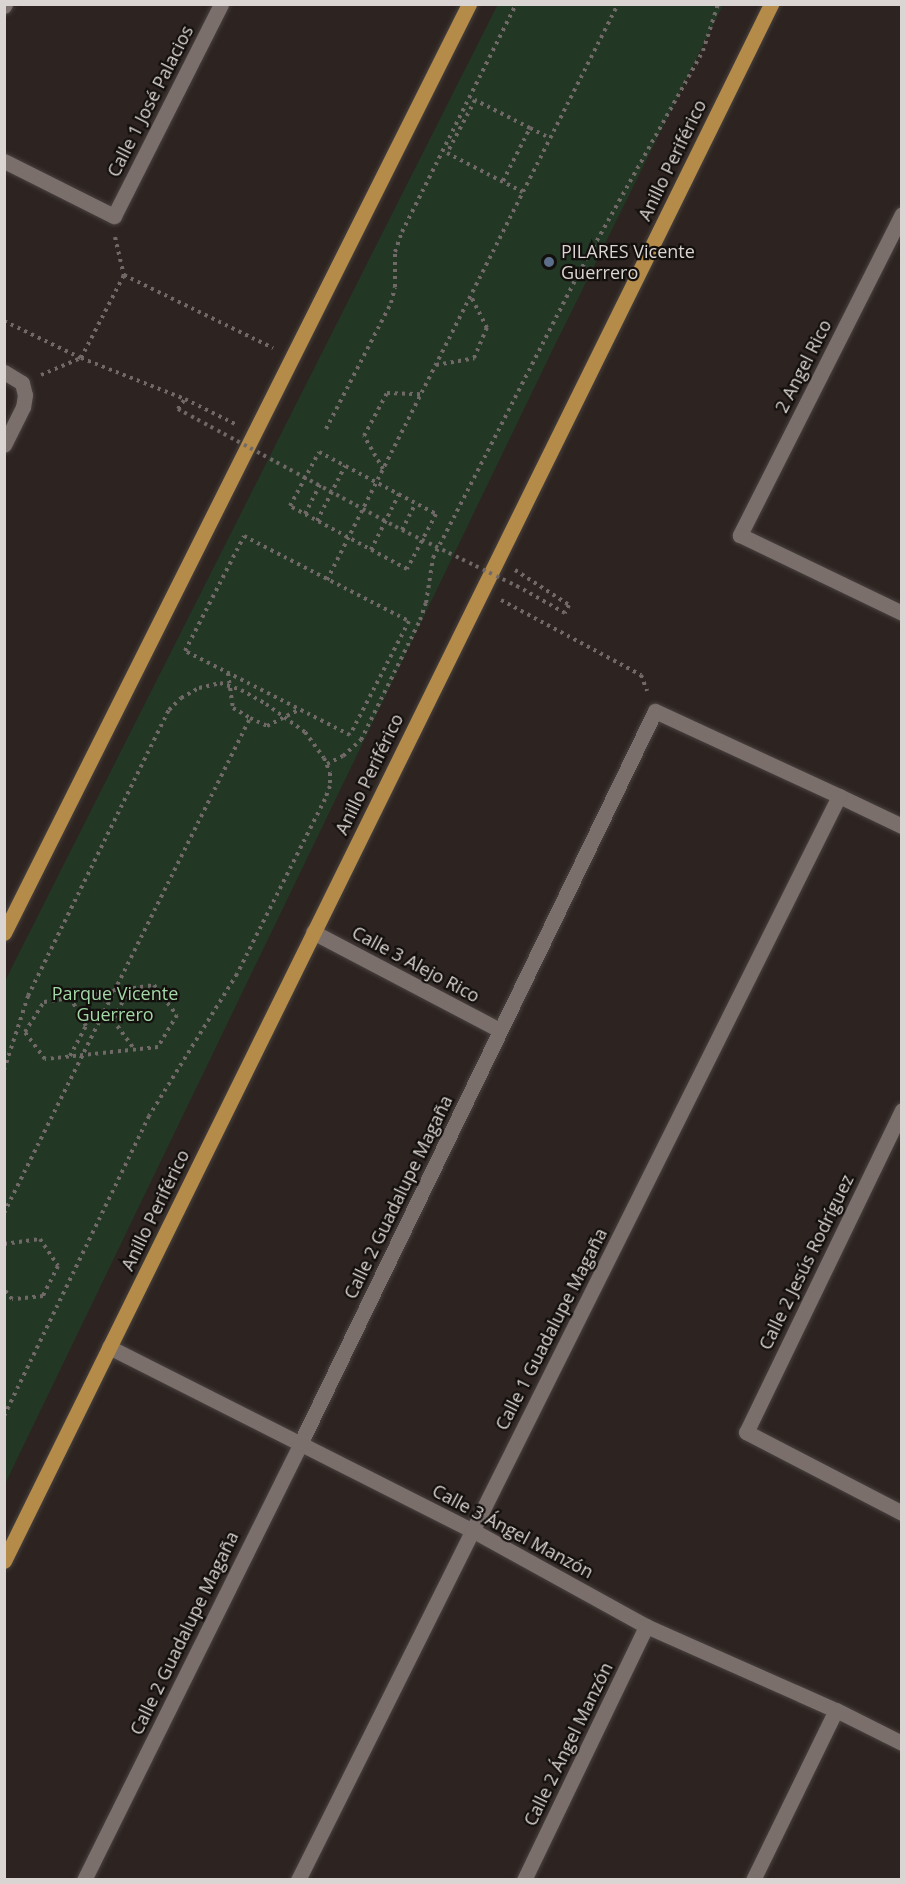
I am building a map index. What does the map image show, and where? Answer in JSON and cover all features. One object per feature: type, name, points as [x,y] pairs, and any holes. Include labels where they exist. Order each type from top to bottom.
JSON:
[{"type":"main road","points":[[4,933],[468,4]]},
{"type":"main road","name":"Anillo Periférico","points":[[4,1561],[771,4]]},
{"type":"street","name":"Calle 1 José Palacios","points":[[4,161],[114,216],[221,4]]},
{"type":"street","name":"2 Angel Rico","points":[[902,214],[740,536],[902,613]]},
{"type":"street","points":[[4,372],[22,383],[25,395],[23,407],[4,445]]},
{"type":"street","points":[[655,711],[902,826]]},
{"type":"street","name":"Calle 2 Guadalupe Magaña","points":[[84,1880],[301,1442],[655,711]]},
{"type":"street","name":"Calle 1 Guadalupe Magaña","points":[[298,1880],[839,796]]},
{"type":"street","name":"Calle 3 Alejo Rico","points":[[313,932],[500,1030]]},
{"type":"street","name":"Calle 2 Jesús Rodríguez","points":[[902,1110],[746,1432],[902,1513]]},
{"type":"street","name":"Calle 3 Ángel Manzón","points":[[109,1347],[472,1530],[646,1626],[836,1710],[902,1743]]},
{"type":"street","name":"Calle 2 Ángel Manzón","points":[[524,1880],[646,1626]]},
{"type":"street","points":[[753,1880],[836,1710]]},
{"type":"path","points":[[326,429],[391,303],[395,286],[395,252],[402,232],[516,4]]},
{"type":"path","points":[[327,580],[618,4]]},
{"type":"path","points":[[327,765],[343,756],[361,740],[420,620],[426,603],[433,558],[581,270],[703,51],[718,4]]},
{"type":"path","points":[[523,192],[447,153],[475,100],[550,138]]},
{"type":"path","points":[[503,181],[530,128]]},
{"type":"path","points":[[22,383],[81,358],[124,275],[115,235]]},
{"type":"path","points":[[124,275],[293,358]]},
{"type":"path","points":[[436,365],[474,358],[487,328],[471,295]]},
{"type":"path","points":[[4,321],[81,358],[185,399],[255,434]]},
{"type":"path","points":[[383,469],[364,436],[387,393],[421,394]]},
{"type":"path","points":[[185,399],[178,409],[402,530],[565,613],[569,604],[527,577]]},
{"type":"path","points":[[319,452],[345,466],[436,514],[407,569],[290,506],[319,452]]},
{"type":"path","points":[[317,521],[345,466]]},
{"type":"path","points":[[305,514],[320,485]]},
{"type":"path","points":[[371,550],[399,494]]},
{"type":"path","points":[[402,530],[416,503]]},
{"type":"path","points":[[244,536],[409,621],[350,735],[228,673],[185,651],[244,536]]},
{"type":"path","points":[[482,590],[641,675],[655,711]]},
{"type":"path","points":[[228,673],[233,708],[250,718],[267,726],[299,710]]},
{"type":"path","points":[[4,1070],[25,1003],[170,710],[181,698],[199,688],[219,683],[241,690],[285,717],[316,744],[330,773],[330,786],[325,799],[237,974],[149,1116],[4,1416]]},
{"type":"path","points":[[4,1213],[250,718]]},
{"type":"path","points":[[154,985],[177,1015],[158,1047],[45,1059],[26,1032],[44,1002],[114,992],[154,985]]},
{"type":"path","points":[[129,989],[113,1020],[135,1050]]},
{"type":"path","points":[[70,998],[86,1026],[70,1056]]},
{"type":"path","points":[[4,1289],[12,1299],[43,1296],[58,1266],[40,1239],[5,1245]]},
{"type":"green space","name":"Parque Vicente Guerrero","points":[[498,4],[723,5],[552,351],[5,1484],[5,981]]},
{"type":"place","name":"PILARES Vicente Guerrero","points":[[549,262]]}]
